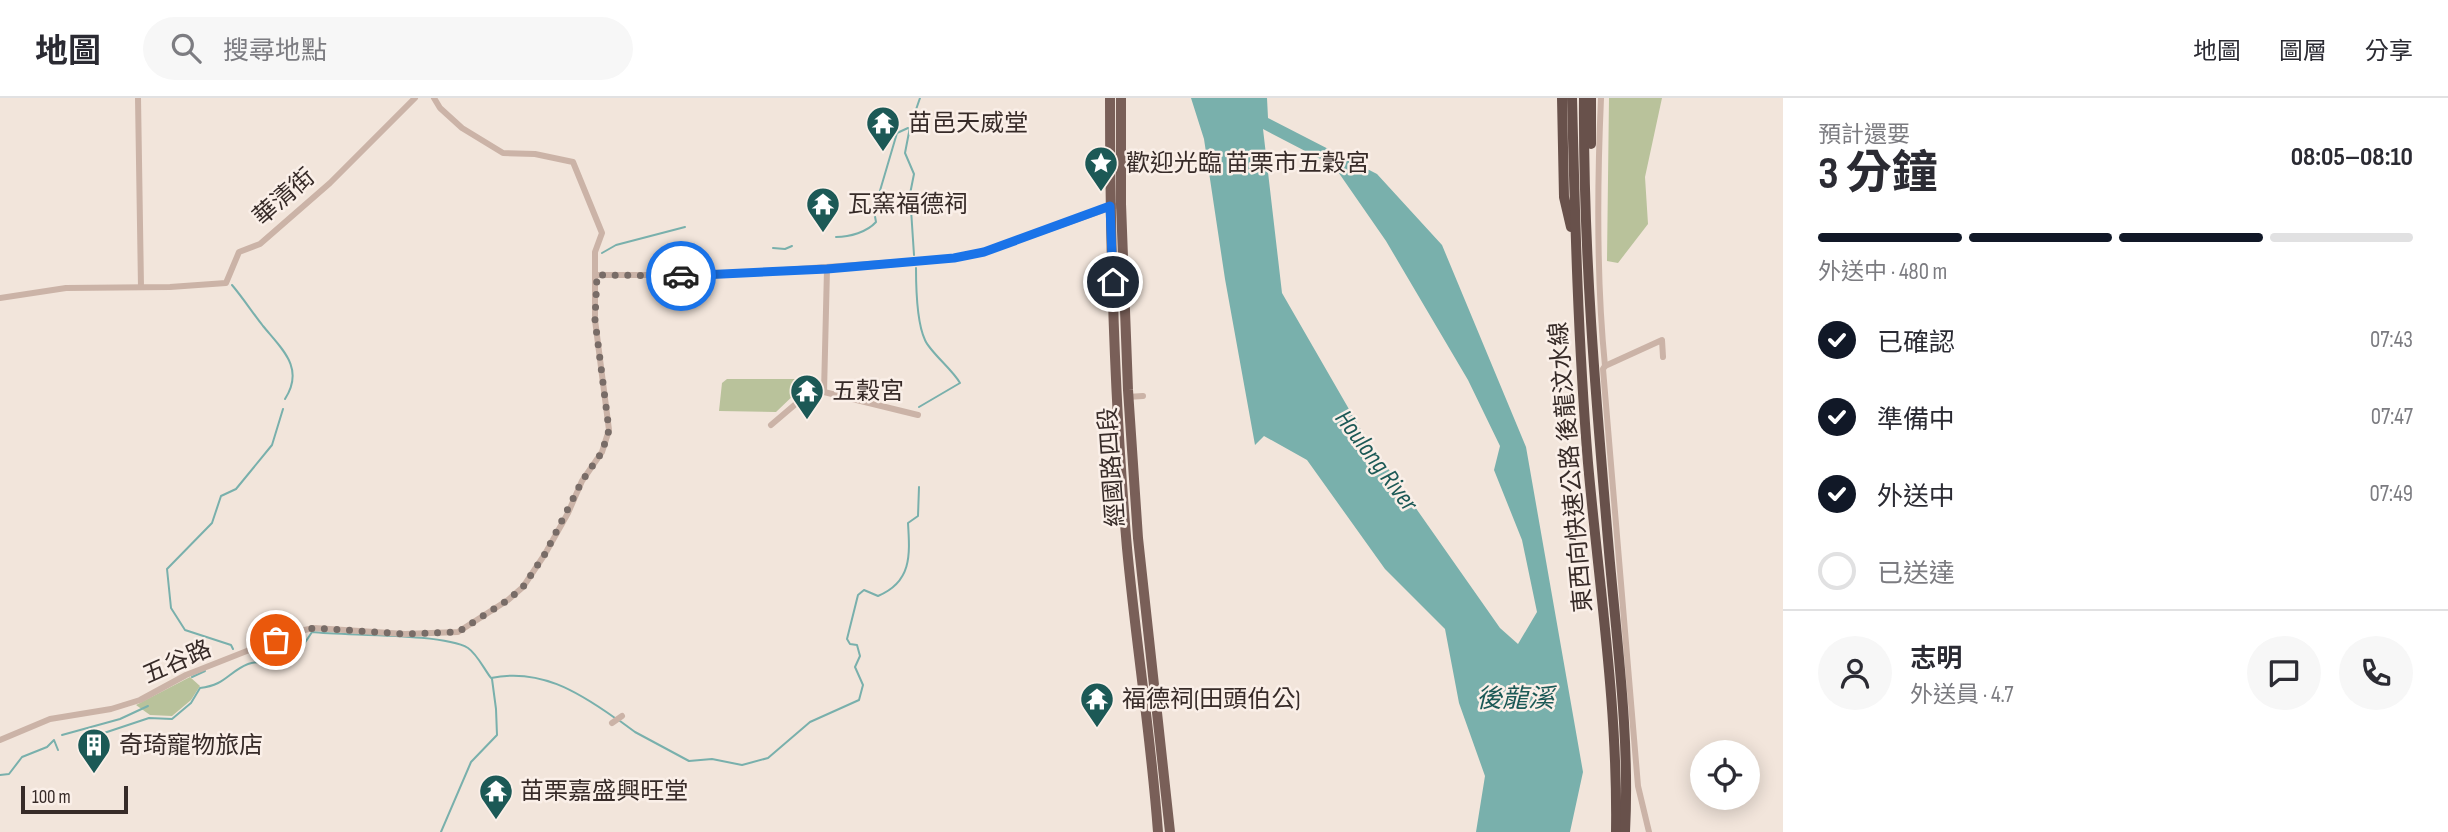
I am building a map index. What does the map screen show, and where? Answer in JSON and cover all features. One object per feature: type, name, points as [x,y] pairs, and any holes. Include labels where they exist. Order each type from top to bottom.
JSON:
[{"type":"highway","points":[[1562,98],[1564,197],[1575,238]]},
{"type":"highway","name":"東西向快速公路 後龍汶水線","points":[[1572,98],[1575,238],[1587,452],[1608,641],[1615,743],[1616,832]]},
{"type":"highway","name":"東西向快速公路 後龍汶水線","points":[[1584,98],[1584,216],[1593,374],[1622,716],[1625,832]]},
{"type":"highway","points":[[1584,216],[1590,192],[1591,98]]},
{"type":"main road","name":"經國路四段","points":[[1110,98],[1128,548],[1158,832]]},
{"type":"main road","name":"經國路四段","points":[[1116,205],[1121,98]]},
{"type":"main road","name":"經國路四段","points":[[1123,397],[1138,538],[1159,683],[1170,832]]},
{"type":"street","points":[[138,98],[141,287]]},
{"type":"street","name":"華清街","points":[[0,298],[66,288],[190,287],[226,283],[239,252],[260,244],[330,183],[415,98]]},
{"type":"street","name":"五谷路","points":[[0,740],[50,719],[111,709],[140,700],[186,675],[295,632],[314,628],[405,634],[458,632],[508,600],[523,587],[545,554],[582,481],[602,452],[609,430],[595,320],[595,252],[602,233],[573,162],[535,154],[503,153],[462,128],[440,108],[434,98]]},
{"type":"street","points":[[1601,98],[1597,212],[1605,366],[1603,369],[1638,786],[1649,832]]},
{"type":"street","points":[[597,275],[714,275],[954,258],[984,252],[1116,205]]},
{"type":"street","points":[[824,392],[827,269]]},
{"type":"street","points":[[1605,366],[1662,340],[1663,357]]},
{"type":"street","points":[[771,425],[798,402],[824,392],[918,415]]},
{"type":"street","points":[[1123,397],[1143,396]]},
{"type":"street","points":[[1142,685],[1159,683]]},
{"type":"street","points":[[612,723],[622,716]]},
{"type":"green space","points":[[1609,98],[1662,98],[1645,177],[1648,224],[1618,263],[1607,261]]},
{"type":"green space","points":[[727,379],[819,379],[817,384],[798,391],[776,412],[719,411],[722,383]]},
{"type":"green space","points":[[190,677],[200,686],[191,700],[172,716],[150,715],[136,705]]},
{"type":"water","name":"後龍溪","points":[[1191,98],[1267,98],[1268,118],[1377,174],[1442,245],[1526,447],[1583,772],[1570,832],[1476,832],[1485,776],[1459,703],[1445,629],[1385,569],[1307,460],[1264,436],[1255,445],[1225,279],[1204,139]],"holes":[[[1263,129],[1334,166],[1386,241],[1468,380],[1500,446],[1494,470],[1522,540],[1537,612],[1518,644],[1500,628],[1361,430],[1282,293]]]},
{"type":"waterway","points":[[914,255],[910,194],[914,174],[905,153],[920,98]]},
{"type":"waterway","points":[[836,237],[858,233],[876,222],[874,211],[897,133],[908,128]]},
{"type":"waterway","points":[[602,253],[616,245],[685,227]]},
{"type":"waterway","points":[[773,248],[785,249],[792,246]]},
{"type":"waterway","points":[[916,268],[922,333],[931,350],[960,383],[919,407]]},
{"type":"waterway","points":[[232,285],[289,360],[293,378],[285,399]]},
{"type":"waterway","points":[[233,649],[231,645],[185,630],[171,608],[167,569],[212,523],[221,496],[236,489],[272,445],[283,409]]},
{"type":"waterway","points":[[620,721],[689,761],[712,759],[742,765],[768,758],[810,722],[859,700],[863,685],[855,667],[860,656],[857,645],[850,644],[847,639],[858,595],[864,590],[878,596],[889,590],[903,575],[909,546],[908,523],[918,516],[919,487]]},
{"type":"waterway","points":[[98,735],[149,718],[172,719],[191,703],[200,688],[216,684],[251,663],[290,658],[300,650],[312,632],[416,637],[455,643],[468,648],[491,678],[525,676],[557,684],[615,718]]},
{"type":"waterway","points":[[192,677],[205,671]]},
{"type":"waterway","points":[[441,832],[471,762],[497,735],[492,679]]},
{"type":"waterway","points":[[62,735],[120,719],[148,706]]},
{"type":"waterway","points":[[0,775],[9,774],[22,757],[47,747],[54,740],[58,750]]},
{"type":"way so far","points":[[276,640],[314,628],[405,634],[458,632],[508,600],[523,587],[568,513],[582,481],[602,452],[609,430],[595,320],[597,275],[681,276]]},
{"type":"place","name":"苗邑天威堂","points":[[883,153]]},
{"type":"place","name":"歡迎光臨 苗栗市五穀宮","points":[[1101,193]]},
{"type":"place","name":"瓦窯福德祠","points":[[823,234]]},
{"type":"place","name":"五穀宮","points":[[807,421]]},
{"type":"place","name":"福德祠(田頭伯公)","points":[[1097,729]]},
{"type":"place","name":"奇琦寵物旅店","points":[[94,775]]},
{"type":"place","name":"苗栗嘉盛興旺堂","points":[[496,821]]},
{"type":"route","points":[[681,276],[827,269],[954,258],[984,252],[1110,206],[1113,282]]},
{"type":"water label","name":"Houlong River","points":[[1376,461]]}]
